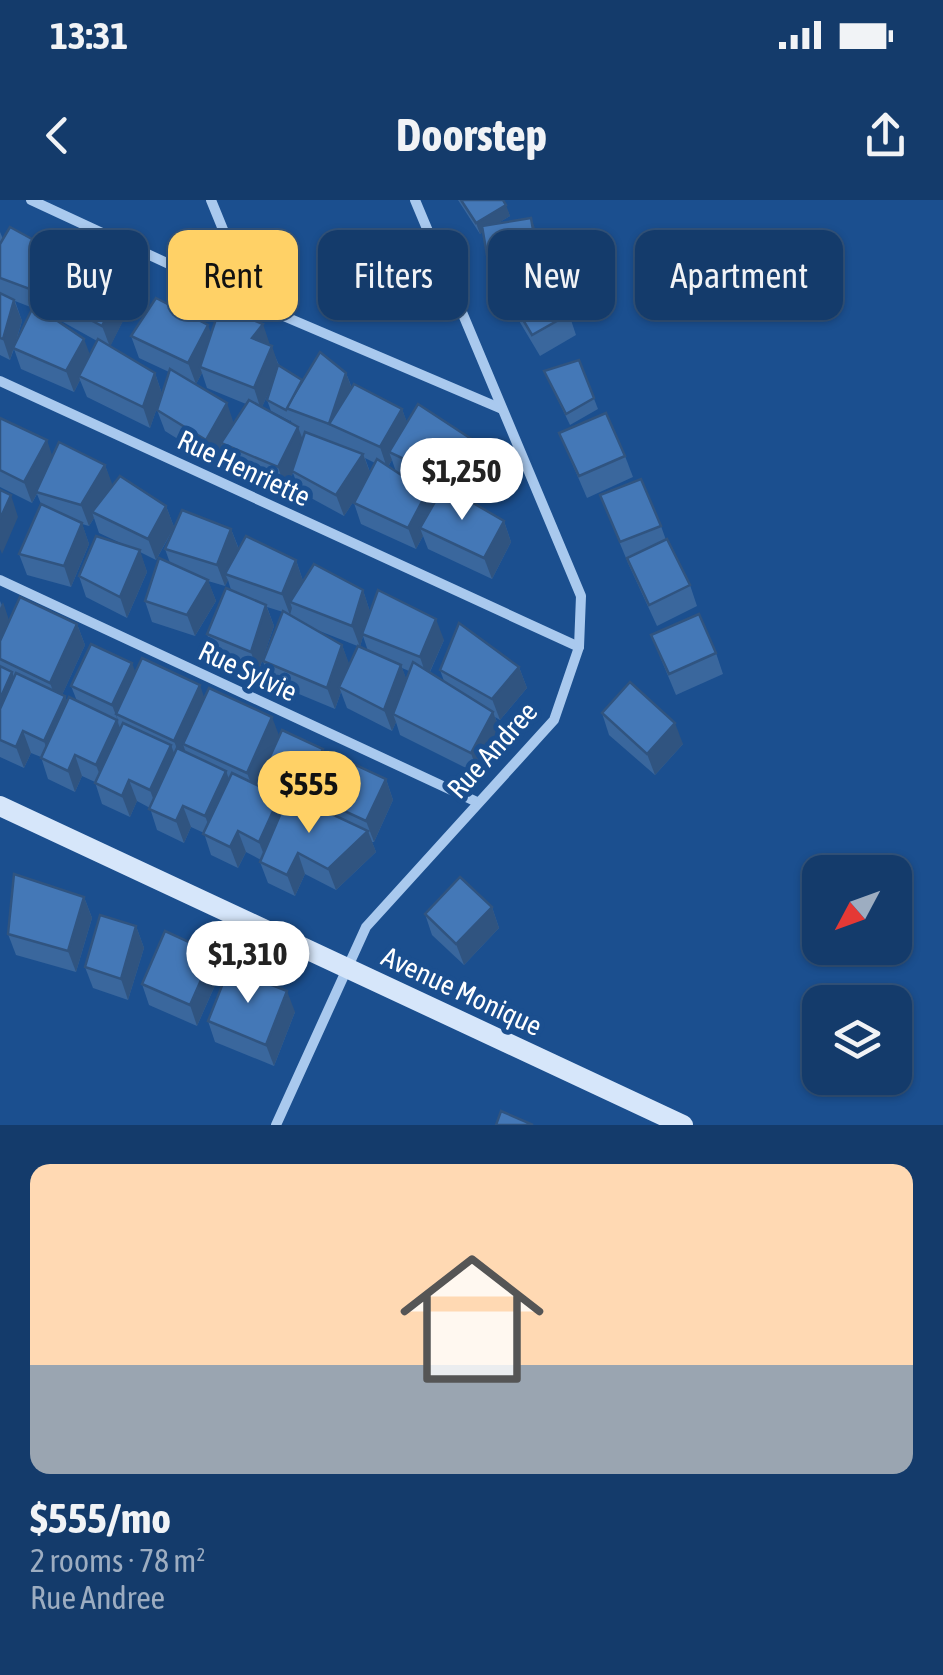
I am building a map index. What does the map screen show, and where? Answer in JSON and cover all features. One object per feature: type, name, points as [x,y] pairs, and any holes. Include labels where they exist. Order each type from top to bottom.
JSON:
[{"type":"street","points":[[31,200],[168,264]]},
{"type":"street","points":[[210,200],[223,230]]},
{"type":"street","name":"Rue Andree","points":[[276,1125],[366,927],[554,720],[579,647],[581,596],[415,200]]},
{"type":"street","points":[[293,320],[503,409]]},
{"type":"street","name":"Rue Henriette","points":[[0,380],[579,647]]},
{"type":"street","name":"Rue Sylvie","points":[[0,580],[477,802]]},
{"type":"street","name":"Avenue Monique","points":[[0,806],[682,1125]]},
{"type":"building","points":[[461,200],[503,200],[506,205],[476,223]]},
{"type":"building","points":[[531,218],[533,230],[488,230],[488,261],[482,226]]},
{"type":"building","points":[[10,227],[30,238],[30,289],[0,278],[0,244]]},
{"type":"building","points":[[0,293],[14,300],[3,339],[0,338]]},
{"type":"building","points":[[156,298],[168,304],[168,320],[198,320],[208,325],[188,363],[131,336],[142,320],[148,320],[148,310]]},
{"type":"building","points":[[30,313],[30,320],[56,320],[84,339],[66,371],[13,348]]},
{"type":"building","points":[[216,320],[253,320],[263,324],[252,338],[272,346],[254,388],[200,367]]},
{"type":"building","points":[[523,320],[558,320],[532,335]]},
{"type":"building","points":[[98,339],[155,373],[143,407],[79,376]]},
{"type":"building","points":[[320,352],[346,373],[329,424],[286,408]]},
{"type":"building","points":[[579,360],[594,398],[566,414],[544,371]]},
{"type":"building","points":[[278,365],[302,380],[286,410],[267,400]]},
{"type":"building","points":[[170,369],[227,403],[206,440],[157,410]]},
{"type":"building","points":[[354,384],[402,409],[380,447],[329,424]]},
{"type":"building","points":[[249,400],[298,427],[278,467],[221,443]]},
{"type":"building","points":[[418,404],[479,444],[459,485],[389,452]]},
{"type":"building","points":[[606,413],[625,456],[579,476],[559,433]]},
{"type":"building","points":[[0,418],[47,440],[24,482],[0,470]]},
{"type":"building","points":[[305,432],[363,454],[336,495],[292,471]]},
{"type":"building","points":[[59,442],[105,465],[81,505],[36,492]]},
{"type":"building","points":[[377,459],[427,492],[408,528],[354,503]]},
{"type":"building","points":[[120,476],[166,506],[148,539],[92,512]]},
{"type":"building","points":[[641,479],[661,526],[620,542],[600,495]]},
{"type":"building","points":[[444,486],[504,521],[484,558],[420,528]]},
{"type":"building","points":[[0,490],[11,495],[0,519]]},
{"type":"building","points":[[41,504],[82,523],[64,566],[19,554]]},
{"type":"building","points":[[182,510],[231,529],[217,565],[165,549]]},
{"type":"building","points":[[96,536],[140,550],[120,597],[79,576]]},
{"type":"building","points":[[246,536],[296,560],[282,594],[225,574]]},
{"type":"building","points":[[667,539],[690,585],[649,605],[627,558]]},
{"type":"building","points":[[159,558],[208,580],[187,615],[145,601]]},
{"type":"building","points":[[314,564],[363,590],[352,626],[290,602]]},
{"type":"building","points":[[226,588],[266,605],[251,652],[207,634]]},
{"type":"building","points":[[378,590],[436,619],[420,657],[362,634]]},
{"type":"building","points":[[20,597],[77,624],[50,683],[0,659],[0,641]]},
{"type":"building","points":[[283,611],[342,645],[327,688],[263,661]]},
{"type":"building","points":[[699,614],[716,653],[669,674],[651,635]]},
{"type":"building","points":[[459,623],[519,667],[492,699],[440,670]]},
{"type":"building","points":[[91,644],[132,663],[112,705],[71,686]]},
{"type":"building","points":[[358,646],[401,665],[384,710],[339,687]]},
{"type":"building","points":[[142,658],[200,685],[174,741],[116,714]]},
{"type":"building","points":[[413,662],[493,712],[471,753],[393,714]]},
{"type":"building","points":[[0,666],[12,672],[0,699]]},
{"type":"building","points":[[16,673],[65,696],[44,741],[23,731],[16,747],[0,740],[0,709]]},
{"type":"building","points":[[630,682],[675,723],[647,754],[602,713]]},
{"type":"building","points":[[209,688],[272,717],[247,773],[183,744]]},
{"type":"building","points":[[69,697],[117,720],[96,765],[75,755],[68,771],[41,758]]},
{"type":"building","points":[[123,723],[171,745],[150,790],[129,780],[122,796],[95,783]]},
{"type":"building","points":[[282,730],[323,749],[303,791],[263,772]]},
{"type":"building","points":[[177,748],[226,771],[205,816],[183,806],[176,821],[149,809]]},
{"type":"building","points":[[334,755],[386,779],[366,821],[314,797]]},
{"type":"building","points":[[232,773],[280,796],[259,842],[238,831],[230,847],[203,834]]},
{"type":"building","points":[[289,794],[368,831],[328,869],[298,853],[287,875],[260,862]]},
{"type":"building","points":[[14,874],[84,897],[68,951],[8,934]]},
{"type":"building","points":[[460,877],[492,907],[456,944],[425,914]]},
{"type":"building","points":[[100,915],[136,926],[121,979],[85,967]]},
{"type":"building","points":[[165,931],[213,953],[190,1005],[142,984]]},
{"type":"building","points":[[229,968],[287,991],[266,1045],[208,1021]]},
{"type":"building","points":[[501,1111],[533,1125],[496,1125]]}]
